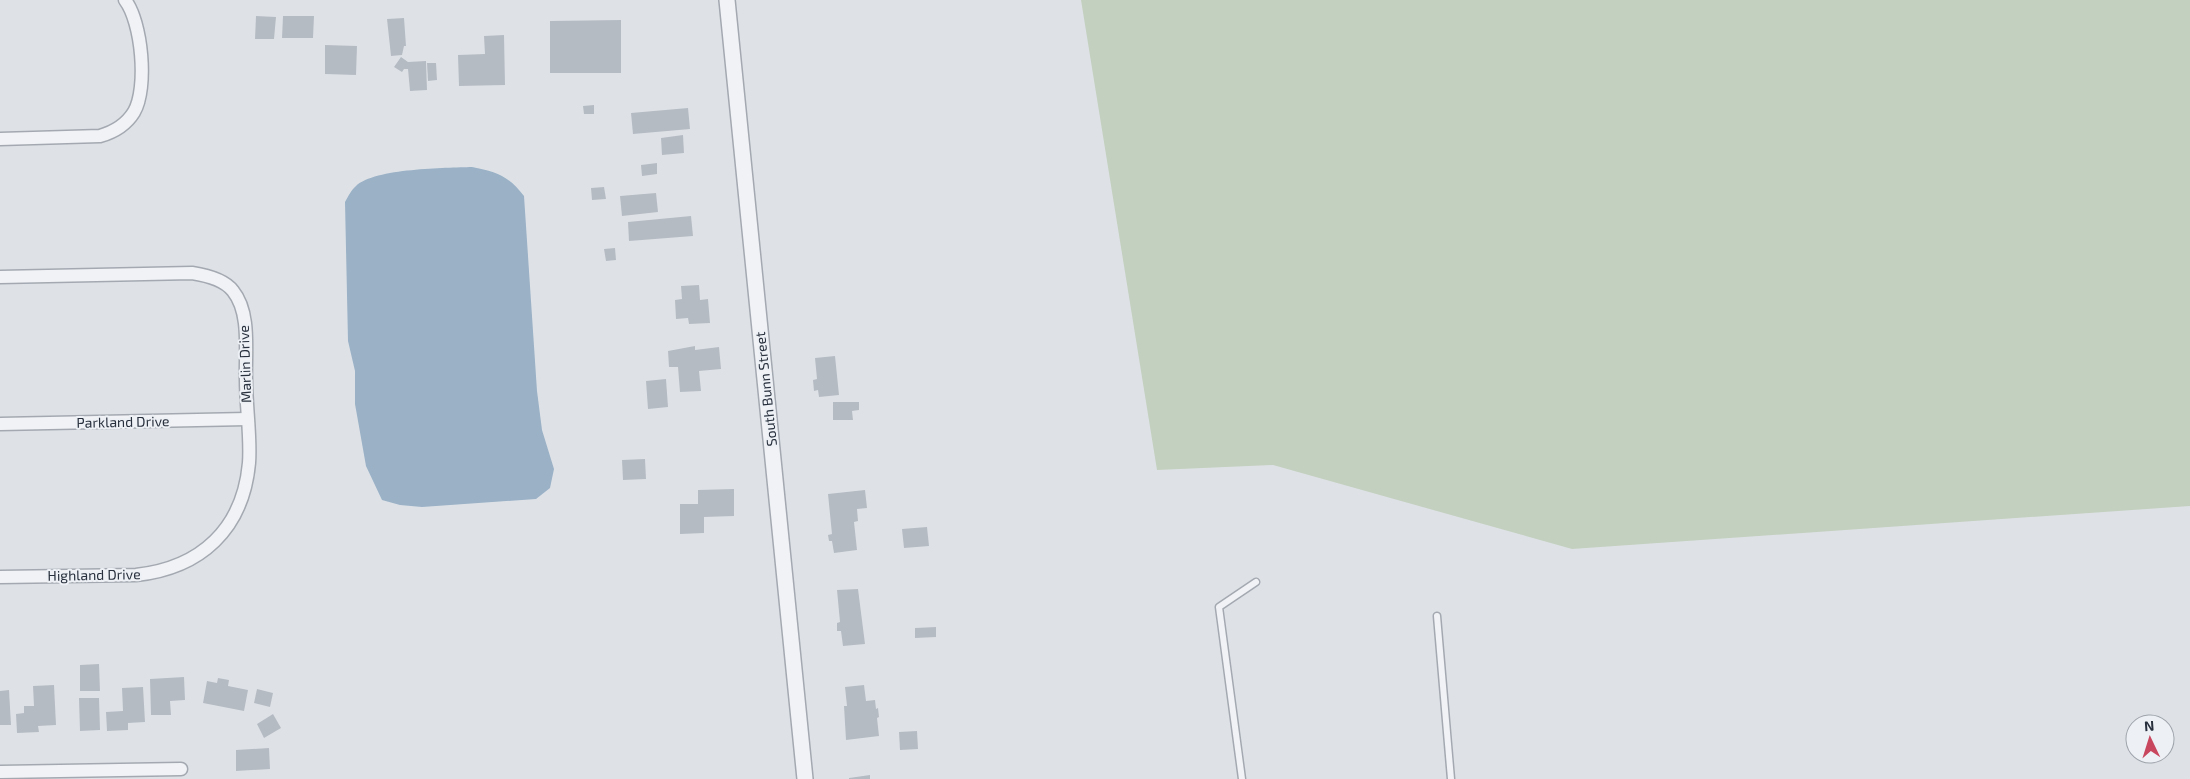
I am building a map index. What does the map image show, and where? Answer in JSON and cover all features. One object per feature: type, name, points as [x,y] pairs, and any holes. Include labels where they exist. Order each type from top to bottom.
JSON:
[{"type":"street","points":[[0,139],[100,136],[112,133],[129,120],[138,102],[142,83],[137,28],[131,7],[125,0]]},
{"type":"street","name":"South Bunn Street","points":[[727,0],[805,779]]},
{"type":"street","name":"Marlin Drive","points":[[0,277],[192,273],[212,278],[228,286],[238,300],[245,327],[249,462],[241,501],[228,527],[214,543],[186,562]]},
{"type":"street","name":"Parkland Drive","points":[[0,424],[247,419]]},
{"type":"street","name":"Highland Drive","points":[[0,577],[136,575],[152,573],[186,562]]},
{"type":"street","points":[[0,772],[181,768]]},
{"type":"lane","points":[[1242,779],[1219,607],[1256,582]]},
{"type":"lane","points":[[1437,616],[1451,779]]},
{"type":"green space","points":[[1081,0],[2190,0],[2190,506],[1572,549],[1273,465],[1157,470]]},
{"type":"water","points":[[472,167],[507,179],[524,196],[537,391],[542,430],[554,469],[550,488],[536,499],[422,507],[400,505],[382,500],[366,466],[355,404],[355,371],[348,341],[345,202],[356,186],[365,180],[378,176],[411,170]]},
{"type":"building","points":[[256,16],[276,17],[274,39],[255,39]]},
{"type":"building","points":[[283,16],[314,16],[313,38],[282,38]]},
{"type":"building","points":[[404,18],[406,46],[404,46],[402,55],[391,56],[387,19]]},
{"type":"building","points":[[621,20],[621,73],[550,73],[550,21]]},
{"type":"building","points":[[504,35],[505,85],[459,86],[458,55],[485,54],[484,36]]},
{"type":"building","points":[[325,45],[357,46],[356,75],[325,74]]},
{"type":"building","points":[[401,57],[408,62],[426,61],[427,90],[410,91],[408,69],[404,69],[402,72],[394,67]]},
{"type":"building","points":[[427,63],[436,63],[437,80],[428,81]]},
{"type":"building","points":[[594,105],[594,114],[584,114],[583,106]]},
{"type":"building","points":[[688,108],[690,129],[633,134],[631,113]]},
{"type":"building","points":[[683,135],[684,153],[662,155],[661,138]]},
{"type":"building","points":[[657,163],[657,174],[642,176],[641,165]]},
{"type":"building","points":[[604,187],[606,199],[592,200],[591,188]]},
{"type":"building","points":[[656,193],[658,212],[622,216],[620,196]]},
{"type":"building","points":[[691,216],[693,236],[629,241],[628,222]]},
{"type":"building","points":[[615,248],[616,260],[606,261],[604,249]]},
{"type":"building","points":[[699,285],[700,300],[708,299],[710,323],[689,324],[688,318],[676,319],[675,300],[682,299],[681,286]]},
{"type":"building","points":[[695,346],[695,350],[719,347],[721,369],[699,371],[701,391],[680,392],[678,367],[669,367],[668,351]]},
{"type":"building","points":[[835,356],[839,395],[819,397],[818,390],[814,391],[813,380],[817,379],[815,358]]},
{"type":"building","points":[[666,379],[668,407],[648,409],[646,381]]},
{"type":"building","points":[[833,402],[859,402],[859,410],[852,411],[853,420],[833,420]]},
{"type":"building","points":[[645,459],[646,479],[623,480],[622,460]]},
{"type":"building","points":[[734,489],[734,516],[704,517],[704,533],[680,534],[680,504],[698,504],[698,490]]},
{"type":"building","points":[[865,490],[867,508],[857,509],[858,521],[854,522],[857,550],[834,553],[832,541],[829,541],[828,535],[832,534],[828,494]]},
{"type":"building","points":[[927,527],[929,546],[904,548],[902,529]]},
{"type":"building","points":[[858,589],[865,644],[843,646],[841,631],[837,631],[837,623],[840,622],[837,590]]},
{"type":"building","points":[[936,627],[936,637],[915,638],[915,628]]},
{"type":"building","points":[[99,664],[100,691],[80,691],[80,665]]},
{"type":"building","points":[[184,677],[185,700],[170,701],[171,715],[151,715],[150,679]]},
{"type":"building","points":[[218,678],[229,680],[228,686],[248,690],[244,711],[203,703],[207,681],[217,683]]},
{"type":"building","points":[[54,685],[56,725],[38,726],[39,732],[17,733],[16,714],[24,713],[24,706],[34,706],[33,686]]},
{"type":"building","points":[[864,685],[866,701],[875,700],[876,709],[878,708],[879,736],[846,740],[844,706],[847,706],[845,687]]},
{"type":"building","points":[[143,687],[145,722],[128,723],[128,730],[107,731],[106,712],[123,711],[122,688]]},
{"type":"building","points":[[257,689],[273,693],[270,707],[254,703]]},
{"type":"building","points":[[9,690],[11,725],[0,725],[0,691]]},
{"type":"building","points":[[79,698],[99,698],[100,730],[80,731]]},
{"type":"building","points":[[273,714],[281,728],[264,738],[257,724]]},
{"type":"building","points":[[917,731],[918,749],[900,750],[899,732]]},
{"type":"building","points":[[269,748],[270,769],[236,771],[236,750]]},
{"type":"building","points":[[870,775],[870,779],[849,779],[849,778]]}]
